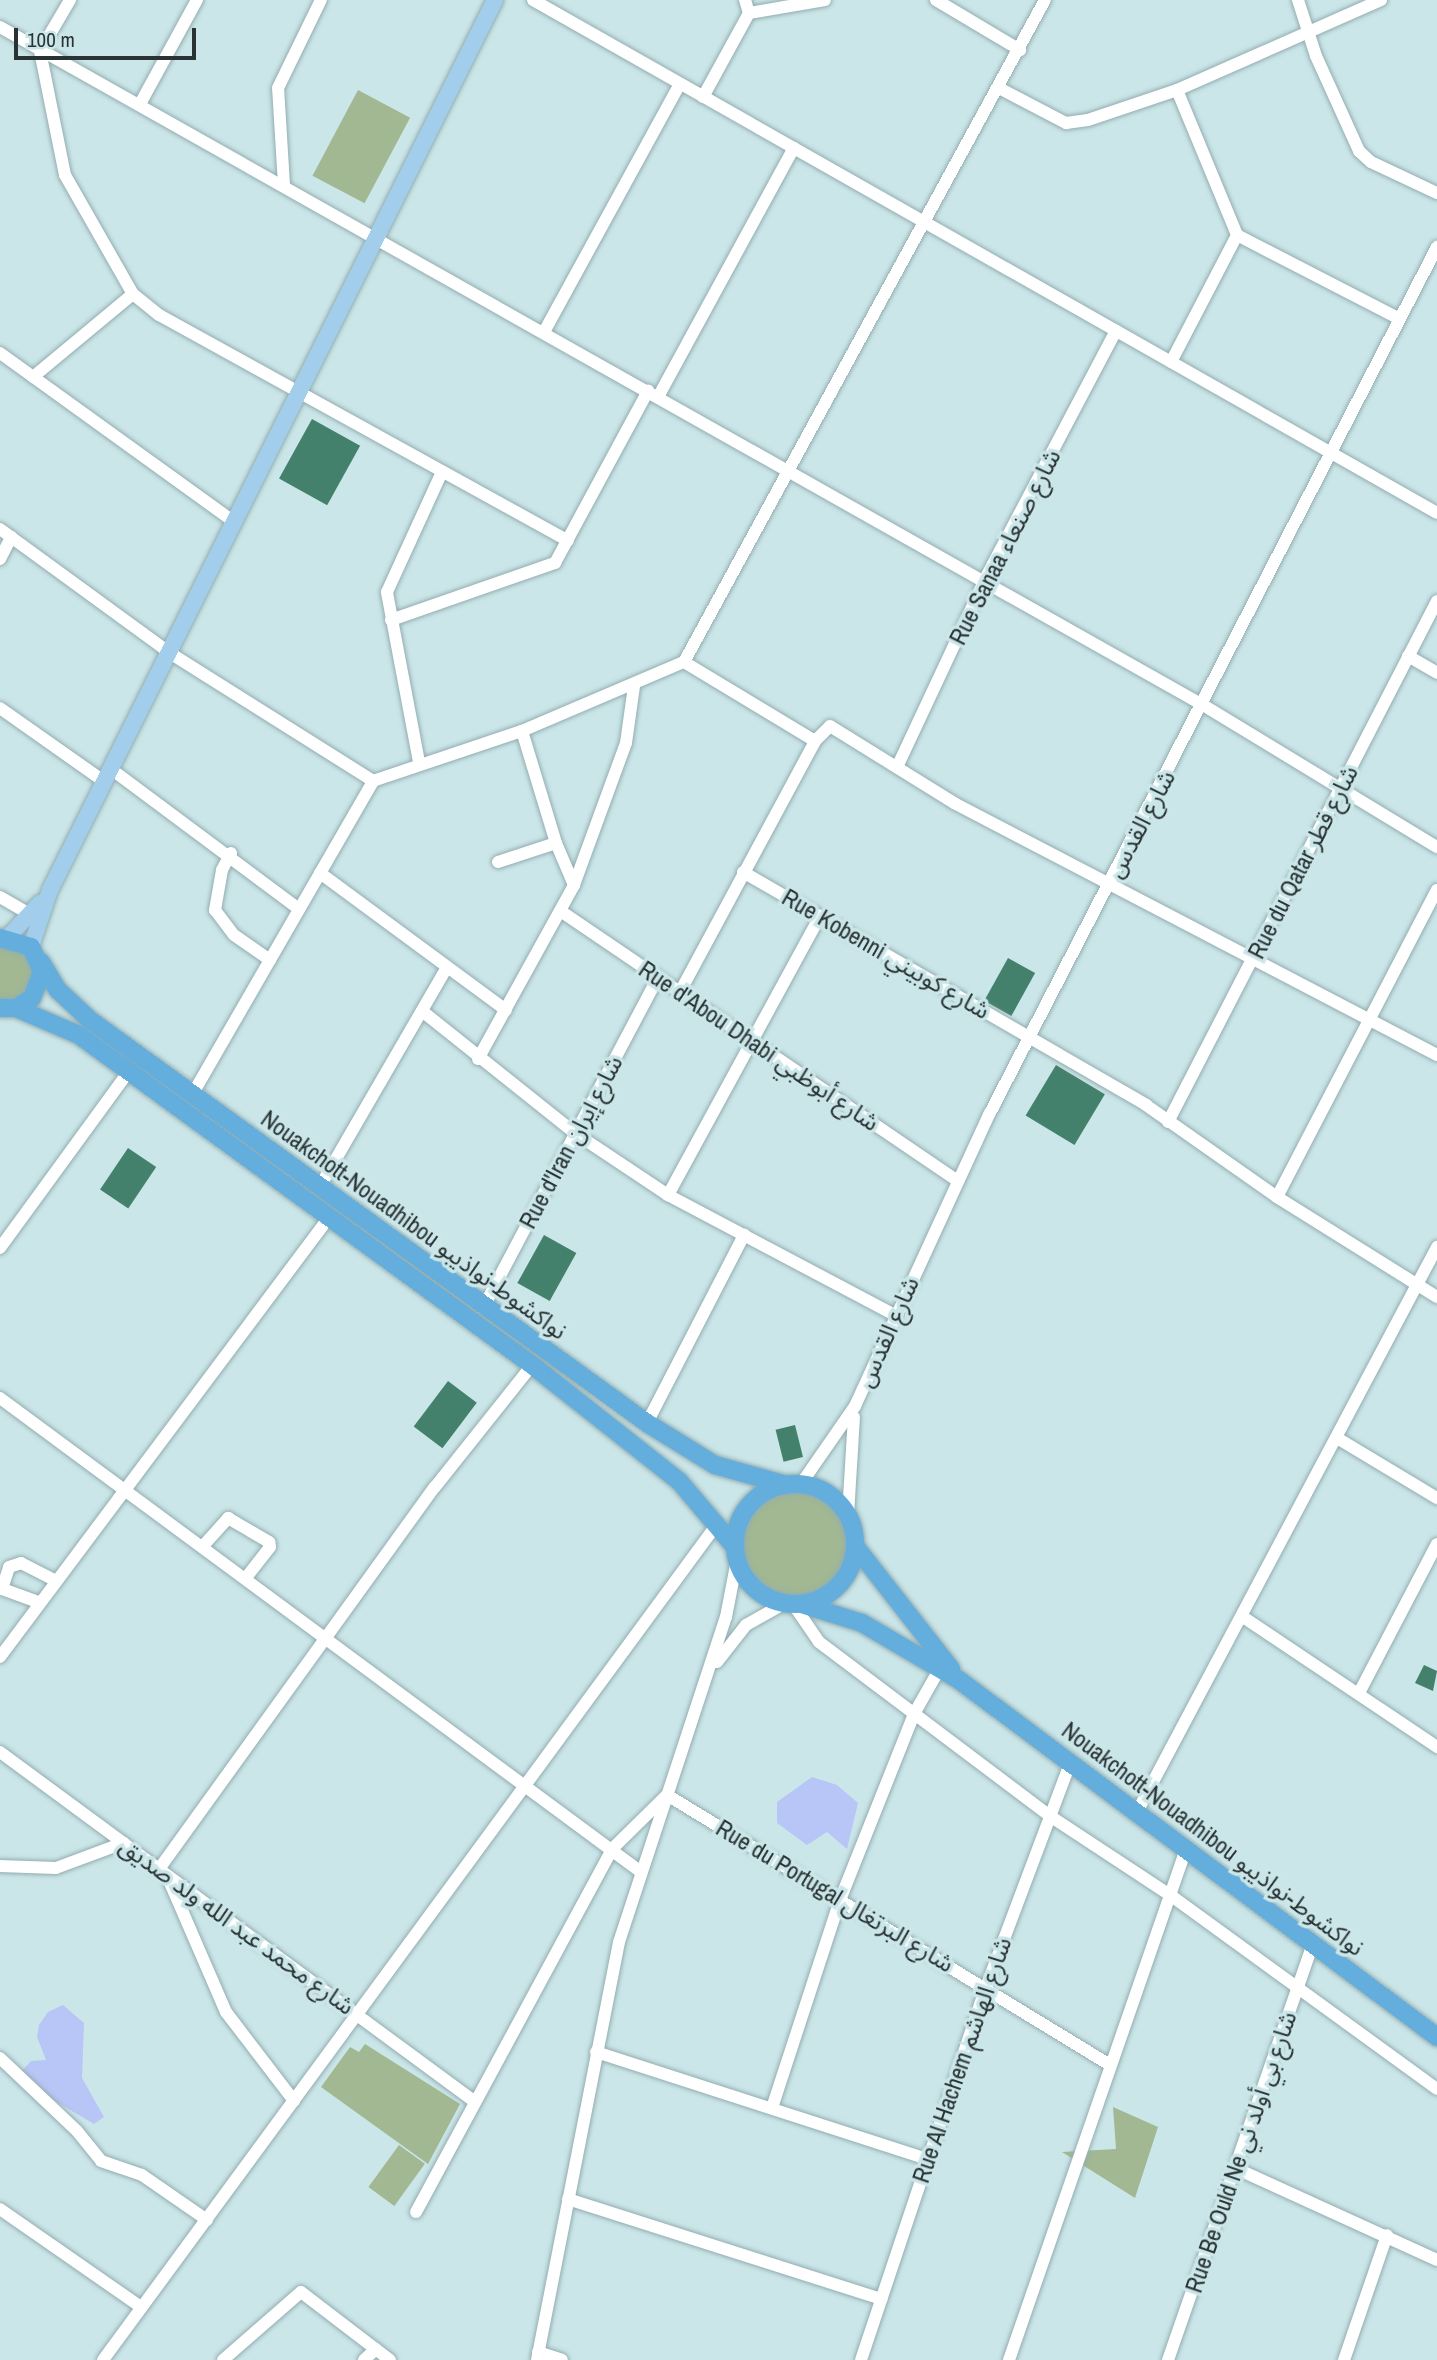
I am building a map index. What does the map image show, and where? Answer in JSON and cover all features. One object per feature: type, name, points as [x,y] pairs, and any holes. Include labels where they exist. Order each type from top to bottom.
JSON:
[{"type":"highway","points":[[4,937],[36,955],[38,990],[7,1010]]},
{"type":"highway","name":"Nouakchott-Nouadhibou نواكشوط-نواذيبو","points":[[36,955],[74,1007],[319,1188],[647,1423],[715,1465],[794,1485]]},
{"type":"highway","name":"Nouakchott-Nouadhibou نواكشوط-نواذيبو","points":[[7,1010],[60,1025],[129,1071],[532,1365],[679,1481],[718,1524],[736,1554]]},
{"type":"highway","points":[[794,1485],[833,1497],[848,1516],[855,1546],[838,1585],[793,1604],[750,1585],[736,1554],[749,1506],[794,1485]]},
{"type":"highway","name":"Nouakchott-Nouadhibou نواكشوط-نواذيبو","points":[[855,1546],[960,1680]]},
{"type":"highway","name":"Nouakchott-Nouadhibou نواكشوط-نواذيبو","points":[[793,1604],[862,1623],[960,1680],[1437,2038]]},
{"type":"main road","points":[[4,937],[30,914],[50,890],[495,0]]},
{"type":"main road","points":[[36,955],[50,890]]},
{"type":"street","points":[[70,0],[40,51],[65,175],[133,294],[159,315],[568,541]]},
{"type":"street","points":[[140,104],[197,0]]},
{"type":"street","points":[[284,185],[278,88],[321,0]]},
{"type":"street","points":[[533,0],[1437,513]]},
{"type":"street","points":[[703,97],[749,13],[745,0]]},
{"type":"street","points":[[749,13],[825,0]]},
{"type":"street","points":[[936,0],[1020,50]]},
{"type":"street","points":[[192,1095],[270,960],[296,907],[320,873],[373,782],[419,762],[522,731],[634,686],[684,662],[792,472],[1045,0]]},
{"type":"street","points":[[1298,0],[1308,32],[1359,151],[1371,163],[1437,193]]},
{"type":"street","points":[[999,88],[1066,123],[1177,90],[1381,0]]},
{"type":"street","points":[[0,27],[377,237],[1203,705],[1437,847]]},
{"type":"street","points":[[544,332],[680,83]]},
{"type":"street","points":[[1177,90],[1237,235],[1401,319]]},
{"type":"street","points":[[391,620],[547,570],[568,541],[794,149]]},
{"type":"street","points":[[1171,362],[1237,235]]},
{"type":"street","name":"شارع القدس","points":[[855,1406],[956,1180],[1027,1038],[1203,705],[1437,247]]},
{"type":"street","points":[[33,377],[133,294]]},
{"type":"street","name":"Rue Sanaa شارع صنعاء","points":[[898,765],[984,581],[1116,331]]},
{"type":"street","points":[[0,353],[234,522]]},
{"type":"street","points":[[419,762],[387,592],[394,568],[442,472]]},
{"type":"street","points":[[0,559],[5,533],[170,653],[373,782]]},
{"type":"street","name":"Rue du Qatar شارع قطر","points":[[1168,1122],[1437,601]]},
{"type":"street","points":[[1408,656],[1437,673]]},
{"type":"street","points":[[684,662],[815,741]]},
{"type":"street","points":[[478,1059],[562,912],[574,885],[626,743],[634,686]]},
{"type":"street","points":[[0,708],[231,853],[296,907]]},
{"type":"street","points":[[680,992],[815,741],[830,726],[898,765],[954,803],[1109,885],[1255,956],[1437,1055]]},
{"type":"street","points":[[522,731],[555,843],[574,885]]},
{"type":"street","points":[[498,862],[555,843]]},
{"type":"street","points":[[231,853],[222,870],[215,910],[234,935],[270,960]]},
{"type":"street","name":"Rue Kobenni شارع كوبيني","points":[[743,872],[1168,1122],[1277,1197],[1437,1297]]},
{"type":"street","points":[[320,873],[506,1010]]},
{"type":"street","points":[[1277,1197],[1437,890]]},
{"type":"street","points":[[0,897],[30,914]]},
{"type":"street","name":"Rue d'Abou Dhabi شارع أبوظبي","points":[[562,912],[956,1180]]},
{"type":"street","points":[[668,1195],[820,916]]},
{"type":"street","points":[[319,1188],[447,967]]},
{"type":"street","name":"Rue d'Iran شارع إيران","points":[[483,1307],[657,977]]},
{"type":"street","points":[[422,1011],[478,1059],[575,1133],[668,1195],[895,1315]]},
{"type":"street","points":[[0,1248],[129,1071]]},
{"type":"street","points":[[0,1657],[38,1602],[126,1492],[330,1216]]},
{"type":"street","points":[[647,1423],[744,1235]]},
{"type":"street","points":[[1137,1812],[1243,1617],[1437,1247]]},
{"type":"street","points":[[294,2101],[226,2012],[163,1872],[324,1637],[532,1365]]},
{"type":"street","points":[[0,1398],[126,1492],[247,1577],[641,1871]]},
{"type":"street","points":[[794,1485],[855,1406]]},
{"type":"street","points":[[848,1516],[855,1406]]},
{"type":"street","points":[[1338,1438],[1437,1498]]},
{"type":"street","points":[[204,1546],[228,1518],[268,1542],[270,1547],[247,1577]]},
{"type":"street","points":[[103,2360],[718,1524]]},
{"type":"street","points":[[1359,1693],[1437,1544]]},
{"type":"street","points":[[562,2360],[538,2356],[596,2052],[641,1871],[726,1617],[736,1554]]},
{"type":"street","points":[[38,1602],[2,1589],[9,1567],[21,1563],[55,1580]]},
{"type":"street","points":[[703,1687],[746,1625],[793,1604],[819,1642],[914,1714],[1050,1816],[1170,1895],[1299,1986],[1437,2089]]},
{"type":"street","points":[[1243,1617],[1437,1747]]},
{"type":"street","points":[[772,2108],[840,1900],[914,1714],[940,1668]]},
{"type":"street","name":"شارع محمد عبد الله ولد صديق","points":[[0,1752],[475,2102]]},
{"type":"street","name":"Rue Al Hachem شارع الهاشم","points":[[861,2360],[986,1987],[1070,1763]]},
{"type":"street","points":[[416,2211],[612,1849],[667,1795]]},
{"type":"street","name":"Rue du Portugal شارع البرتغال","points":[[667,1795],[1110,2065]]},
{"type":"street","points":[[0,1866],[56,1868],[123,1843]]},
{"type":"street","points":[[1009,2360],[1186,1849]]},
{"type":"street","name":"Rue Be Ould Ne شارع بي أولد ني","points":[[1168,2360],[1312,1944]]},
{"type":"street","points":[[596,2052],[928,2159]]},
{"type":"street","points":[[1,2062],[100,2161],[142,2175],[207,2220]]},
{"type":"street","points":[[1235,2168],[1436,2256]]},
{"type":"street","points":[[568,2199],[881,2299]]},
{"type":"street","points":[[0,2209],[141,2307]]},
{"type":"street","points":[[1344,2360],[1387,2235]]},
{"type":"street","points":[[223,2360],[302,2292],[390,2360]]},
{"type":"street","points":[[364,2360],[376,2349]]},
{"type":"green space","points":[[358,90],[410,118],[365,203],[312,176]]},
{"type":"green space","points":[[0,946],[26,953],[35,978],[19,1001],[0,1003]]},
{"type":"green space","points":[[797,1487],[818,1491],[836,1503],[848,1521],[852,1542],[848,1563],[836,1581],[818,1593],[797,1597],[776,1593],[758,1581],[746,1563],[742,1542],[746,1521],[758,1503],[776,1491]]},
{"type":"green space","points":[[365,2044],[460,2104],[428,2164],[321,2087],[350,2047],[359,2052]]},
{"type":"green space","points":[[1113,2107],[1158,2127],[1135,2198],[1062,2152],[1116,2149]]},
{"type":"green space","points":[[399,2145],[425,2164],[394,2206],[368,2187]]},
{"type":"water","points":[[812,1777],[837,1785],[858,1803],[847,1849],[827,1832],[807,1845],[777,1823],[777,1802]]},
{"type":"water","points":[[63,2005],[84,2023],[82,2078],[104,2117],[94,2124],[28,2085],[20,2073],[31,2061],[46,2060],[37,2037],[39,2025],[48,2012]]},
{"type":"building","points":[[312,419],[360,446],[327,505],[279,478]]},
{"type":"building","points":[[1008,958],[1035,973],[1011,1016],[984,1001]]},
{"type":"building","points":[[1056,1065],[1105,1094],[1074,1145],[1026,1116]]},
{"type":"building","points":[[128,1148],[156,1167],[128,1208],[100,1189]]},
{"type":"building","points":[[544,1235],[576,1253],[550,1301],[517,1283]]},
{"type":"building","points":[[448,1381],[477,1403],[442,1448],[414,1427]]},
{"type":"building","points":[[795,1425],[803,1457],[784,1462],[776,1430]]},
{"type":"building","points":[[1424,1665],[1437,1671],[1433,1691],[1415,1683]]}]
